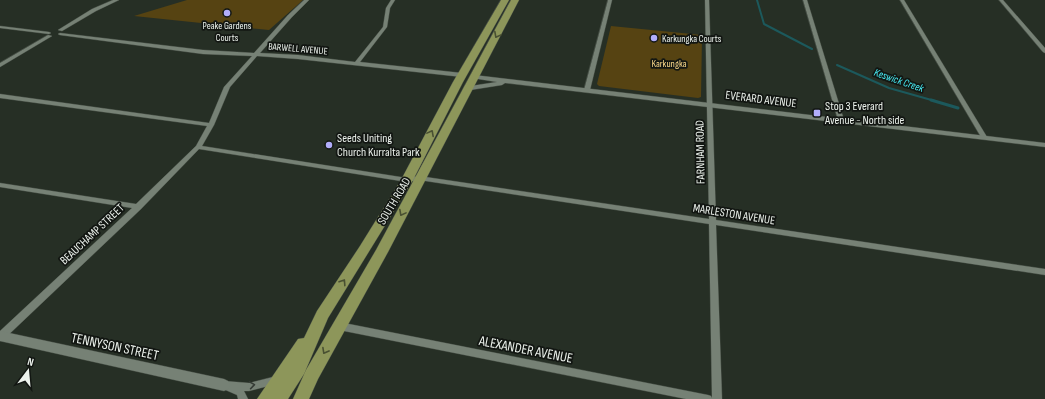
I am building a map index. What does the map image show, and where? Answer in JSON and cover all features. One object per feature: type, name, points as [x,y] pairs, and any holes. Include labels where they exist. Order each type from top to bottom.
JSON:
[{"type":"highway","name":"SOUTH ROAD","points":[[301,399],[312,375],[385,245],[413,179],[462,75],[505,0]]},
{"type":"highway","name":"SOUTH ROAD","points":[[279,399],[298,369],[322,315],[413,179],[474,77],[515,0]]},
{"type":"highway","points":[[462,75],[474,77]]},
{"type":"highway","points":[[266,399],[322,315]]},
{"type":"street","points":[[0,27],[50,34],[60,32],[94,10],[117,0]]},
{"type":"street","name":"BEAUCHAMP STREET","points":[[0,336],[138,207],[198,147],[212,125],[228,87],[307,0]]},
{"type":"street","points":[[357,63],[385,27],[388,8],[393,0]]},
{"type":"street","points":[[587,90],[610,0]]},
{"type":"street","name":"FARNHAM ROAD","points":[[707,0],[717,399]]},
{"type":"street","points":[[805,0],[841,120]]},
{"type":"street","points":[[902,0],[984,137]]},
{"type":"street","points":[[1001,0],[1045,51]]},
{"type":"street","name":"BARWELL AVENUE","points":[[60,32],[196,51],[257,54],[357,63],[462,75]]},
{"type":"street","points":[[0,66],[50,34]]},
{"type":"street","name":"EVERARD AVENUE","points":[[474,77],[1045,145]]},
{"type":"street","points":[[467,89],[516,81]]},
{"type":"street","points":[[0,96],[212,125]]},
{"type":"street","name":"MARLESTON AVENUE","points":[[198,147],[1045,272]]},
{"type":"street","points":[[0,185],[138,207]]},
{"type":"street","name":"ALEXANDER AVENUE","points":[[339,326],[708,399]]},
{"type":"street","name":"TENNYSON STREET","points":[[0,336],[224,385],[249,387],[280,379]]},
{"type":"street","name":"TENNYSON STREET","points":[[224,385],[240,392],[243,399]]},
{"type":"green space","name":"Peake Gardens Courts","points":[[187,0],[303,0],[269,30],[134,16]]},
{"type":"green space","name":"Karkungka","points":[[611,26],[702,35],[701,97],[698,98],[599,86],[597,84]]},
{"type":"waterway","name":"Keswick Creek","points":[[757,0],[764,24],[812,49]]},
{"type":"waterway","name":"Keswick Creek","points":[[837,65],[889,88],[935,101]]},
{"type":"waterway","name":"Keswick Creek","points":[[931,100],[958,108]]},
{"type":"place","name":"Peake Gardens Courts","points":[[227,13]]},
{"type":"place","name":"Karkungka Courts","points":[[654,38]]},
{"type":"place","name":"Stop 3 Everard Avenue - North side","points":[[817,113]]},
{"type":"place","name":"Seeds Uniting Church Kurralta Park","points":[[329,145]]}]
